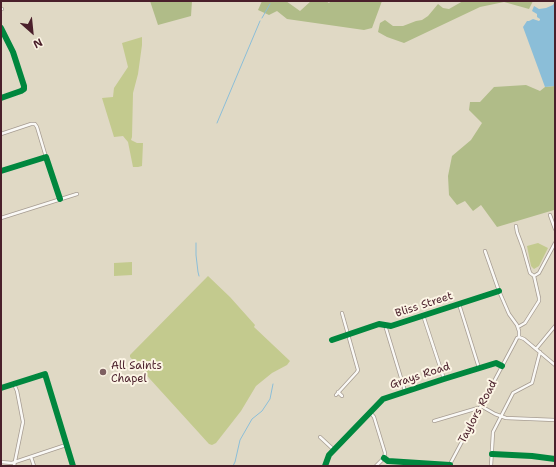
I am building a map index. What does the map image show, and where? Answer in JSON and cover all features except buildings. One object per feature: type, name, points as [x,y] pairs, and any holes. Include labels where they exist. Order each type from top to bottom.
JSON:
[{"type":"street","points":[[1,28],[13,52],[24,86],[22,91],[1,98]]},
{"type":"street","points":[[1,134],[35,124],[60,199]]},
{"type":"street","points":[[1,171],[46,157]]},
{"type":"street","points":[[1,218],[77,194]]},
{"type":"street","points":[[550,215],[555,229]]},
{"type":"street","points":[[516,226],[530,273],[534,276],[539,296],[539,301],[525,323],[518,327]]},
{"type":"street","points":[[534,276],[538,273],[555,243]]},
{"type":"street","points":[[485,251],[499,291],[509,314],[518,327],[519,337],[524,339],[555,364]]},
{"type":"street","name":"Bliss Street","points":[[332,340],[379,324],[391,326],[499,291]]},
{"type":"street","points":[[459,304],[479,368]]},
{"type":"street","points":[[342,313],[358,370],[337,394],[342,396]]},
{"type":"street","points":[[423,315],[444,379]]},
{"type":"street","points":[[384,325],[405,392]]},
{"type":"street","points":[[536,349],[555,326]]},
{"type":"street","name":"Taylors Road","points":[[450,465],[502,366],[519,337]]},
{"type":"street","points":[[491,466],[493,432],[513,393],[532,383],[540,352]]},
{"type":"street","name":"Grays Road","points":[[325,466],[329,455],[383,399],[496,363],[502,366]]},
{"type":"street","points":[[1,388],[45,374],[73,466]]},
{"type":"street","points":[[14,384],[17,391],[23,422],[14,466]]},
{"type":"street","points":[[434,421],[478,408],[511,418],[555,420]]},
{"type":"street","points":[[370,412],[374,417],[385,452],[384,458],[376,466]]},
{"type":"street","points":[[320,437],[334,450]]},
{"type":"street","points":[[1,462],[12,463],[66,445]]},
{"type":"street","points":[[492,454],[555,459]]},
{"type":"street","points":[[31,457],[34,466]]},
{"type":"street","points":[[384,458],[388,461],[450,465]]},
{"type":"green space","points":[[150,1],[192,1],[191,16],[158,25]]},
{"type":"green space","points":[[262,1],[286,1],[300,11],[311,1],[326,1],[329,3],[331,1],[382,1],[372,28],[364,30],[287,19],[277,11],[269,15],[258,10]]},
{"type":"green space","points":[[463,1],[533,1],[529,9],[504,2],[480,7],[404,43],[378,32],[380,23],[385,20],[393,26],[403,26],[422,20],[428,16],[438,4],[443,8],[449,9]]},
{"type":"green space","points":[[142,37],[138,74],[133,93],[131,140],[137,143],[143,143],[142,166],[133,167],[128,142],[123,136],[114,137],[102,98],[113,97],[114,88],[128,67],[122,43]]},
{"type":"green space","points":[[526,85],[540,91],[545,87],[555,86],[555,213],[554,210],[497,227],[481,205],[473,211],[465,201],[457,205],[449,195],[448,176],[452,156],[471,140],[482,123],[469,110],[470,102],[480,102],[494,87]]},
{"type":"green space","points":[[538,243],[548,248],[539,266],[534,269],[531,266],[527,246]]},
{"type":"green space","points":[[132,262],[132,275],[114,276],[114,263]]},
{"type":"green space","points":[[208,276],[230,297],[255,325],[254,327],[290,361],[287,365],[272,373],[256,386],[241,411],[216,443],[212,445],[209,444],[130,357],[130,355]]},
{"type":"water","points":[[555,1],[555,86],[545,87],[523,27],[527,21],[533,19],[540,20],[537,17],[537,14],[532,11],[534,6],[539,9],[546,8],[553,5]]},
{"type":"waterway","points":[[262,18],[270,4]]},
{"type":"waterway","points":[[217,123],[260,21]]},
{"type":"waterway","points":[[196,243],[199,276]]},
{"type":"waterway","points":[[233,466],[240,440],[252,419],[262,411],[270,399],[273,384]]},
{"type":"cycle path","points":[[1,28],[13,52],[24,86],[24,89],[21,91],[1,98]]},
{"type":"cycle path","points":[[1,171],[46,157],[60,199]]},
{"type":"cycle path","points":[[332,340],[379,324],[391,326],[499,291]]},
{"type":"cycle path","points":[[325,466],[329,455],[383,399],[496,363],[502,366]]},
{"type":"cycle path","points":[[1,388],[45,374],[73,466]]},
{"type":"cycle path","points":[[492,454],[555,459]]},
{"type":"cycle path","points":[[384,458],[388,461],[450,465],[449,466]]},
{"type":"place","name":"All Saints Chapel","points":[[103,372]]}]
